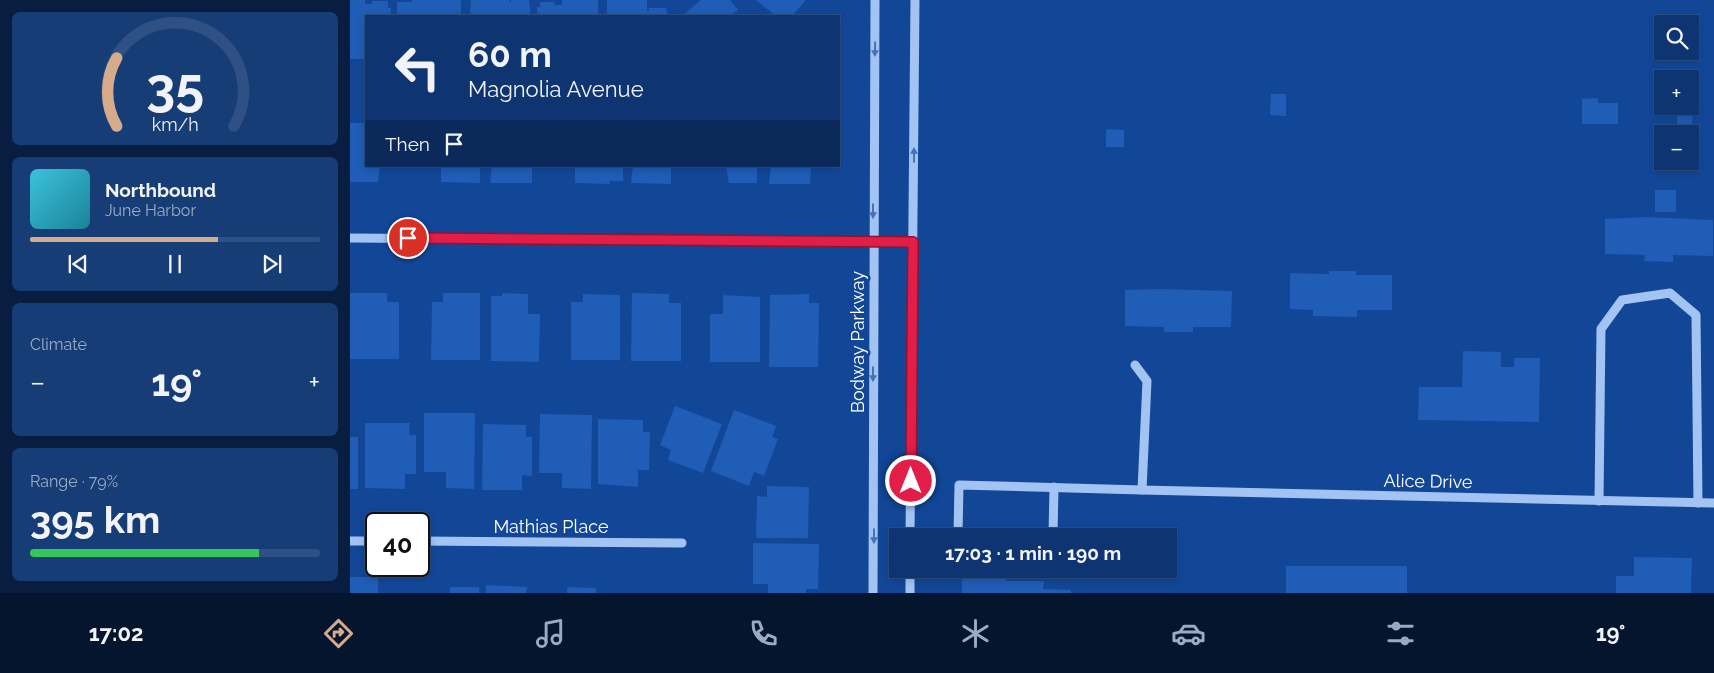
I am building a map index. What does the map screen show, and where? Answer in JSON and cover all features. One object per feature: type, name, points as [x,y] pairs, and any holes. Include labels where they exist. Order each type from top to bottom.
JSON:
[{"type":"street","name":"Bodway Parkway","points":[[873,593],[875,0]]},
{"type":"street","points":[[910,528],[915,0]]},
{"type":"street","points":[[350,238],[913,242]]},
{"type":"street","points":[[1600,501],[1601,329],[1622,300],[1670,293],[1696,315],[1698,503]]},
{"type":"street","points":[[1135,366],[1147,381],[1142,490]]},
{"type":"street","name":"Alice Drive","points":[[958,528],[959,485],[1714,504]]},
{"type":"street","points":[[1053,528],[1054,487]]},
{"type":"street","points":[[350,541],[365,541]]},
{"type":"street","name":"Mathias Place","points":[[430,541],[682,543]]},
{"type":"street","points":[[910,578],[910,593]]},
{"type":"building","points":[[350,0],[365,0],[365,4],[372,4],[372,1],[388,1],[391,15],[365,15],[365,59],[350,59]]},
{"type":"building","points":[[412,0],[461,0],[461,15],[397,15],[397,2],[412,2]]},
{"type":"building","points":[[471,0],[509,0],[511,3],[511,0],[529,0],[531,15],[477,15],[470,14]]},
{"type":"building","points":[[562,0],[598,0],[598,15],[537,15],[537,7],[540,7],[540,2],[554,2],[555,5],[562,5]]},
{"type":"building","points":[[607,0],[647,0],[647,11],[649,11],[649,8],[666,8],[668,15],[607,15]]},
{"type":"building","points":[[701,0],[730,0],[738,10],[731,15],[683,15]]},
{"type":"building","points":[[756,0],[806,0],[793,15],[775,15]]},
{"type":"building","points":[[1271,94],[1286,94],[1286,116],[1270,115]]},
{"type":"building","points":[[1598,98],[1598,103],[1618,103],[1618,124],[1582,124],[1582,99]]},
{"type":"building","points":[[1677,115],[1693,115],[1692,125],[1677,125]]},
{"type":"building","points":[[350,123],[365,123],[365,167],[380,167],[378,182],[350,182]]},
{"type":"building","points":[[1106,129],[1124,130],[1124,147],[1106,147]]},
{"type":"building","points":[[441,167],[480,167],[480,183],[441,182]]},
{"type":"building","points":[[492,167],[532,167],[532,183],[490,183]]},
{"type":"building","points":[[575,167],[623,167],[623,181],[610,181],[610,184],[575,183]]},
{"type":"building","points":[[633,167],[671,167],[671,184],[631,183]]},
{"type":"building","points":[[726,167],[757,167],[757,183],[729,183]]},
{"type":"building","points":[[771,167],[811,167],[810,184],[769,184]]},
{"type":"building","points":[[1655,190],[1676,190],[1676,212],[1655,212]]},
{"type":"building","points":[[1645,217],[1713,220],[1713,256],[1673,255],[1673,262],[1644,261],[1645,255],[1605,254],[1605,219]]},
{"type":"building","points":[[1329,271],[1356,271],[1356,275],[1392,275],[1392,310],[1357,310],[1357,317],[1313,316],[1313,310],[1290,309],[1290,273],[1329,274]]},
{"type":"building","points":[[1125,290],[1232,291],[1231,327],[1193,327],[1193,332],[1164,332],[1164,327],[1125,326]]},
{"type":"building","points":[[350,293],[387,293],[387,302],[399,302],[399,359],[350,359]]},
{"type":"building","points":[[443,293],[480,293],[480,360],[431,360],[432,302],[443,302]]},
{"type":"building","points":[[502,293],[528,294],[528,314],[540,314],[539,362],[491,361],[491,296],[502,296]]},
{"type":"building","points":[[632,293],[669,294],[669,303],[681,303],[681,361],[631,361]]},
{"type":"building","points":[[583,294],[620,295],[620,360],[571,360],[571,302],[583,302]]},
{"type":"building","points":[[809,294],[809,303],[819,303],[818,367],[769,367],[770,295]]},
{"type":"building","points":[[723,295],[760,297],[760,362],[710,362],[710,314],[723,314]]},
{"type":"building","points":[[1463,351],[1501,352],[1501,367],[1514,367],[1514,358],[1540,358],[1539,422],[1418,420],[1419,387],[1462,387]]},
{"type":"building","points":[[675,406],[722,424],[703,473],[668,460],[671,450],[660,445]]},
{"type":"building","points":[[734,410],[776,426],[772,437],[778,439],[764,476],[754,472],[749,486],[711,471]]},
{"type":"building","points":[[424,413],[475,413],[474,489],[446,488],[446,472],[424,472]]},
{"type":"building","points":[[540,414],[592,415],[591,489],[562,488],[562,473],[539,473]]},
{"type":"building","points":[[598,419],[643,420],[643,432],[650,432],[649,470],[638,470],[638,487],[598,484]]},
{"type":"building","points":[[365,423],[410,423],[409,435],[416,435],[416,474],[405,474],[405,489],[365,488]]},
{"type":"building","points":[[483,424],[526,425],[526,437],[532,437],[532,476],[522,475],[522,490],[482,490]]},
{"type":"building","points":[[350,437],[358,437],[358,489],[350,489]]},
{"type":"building","points":[[767,486],[809,487],[808,538],[756,538],[757,496],[767,497]]},
{"type":"building","points":[[753,543],[819,544],[818,589],[806,589],[806,593],[768,593],[768,584],[753,584]]},
{"type":"building","points":[[1634,557],[1692,558],[1691,593],[1616,593],[1616,576],[1634,576]]},
{"type":"building","points":[[1286,566],[1407,566],[1407,593],[1286,593]]},
{"type":"building","points":[[350,577],[378,577],[378,593],[350,593]]},
{"type":"building","points":[[962,578],[1006,578],[1006,581],[1044,581],[1043,589],[1071,590],[1071,593],[962,593]]},
{"type":"building","points":[[486,585],[527,587],[526,593],[486,593]]},
{"type":"building","points":[[450,587],[479,587],[479,593],[450,593]]},
{"type":"building","points":[[567,587],[596,588],[596,593],[567,593]]},
{"type":"route","points":[[408,238],[913,242],[911,481]]}]
